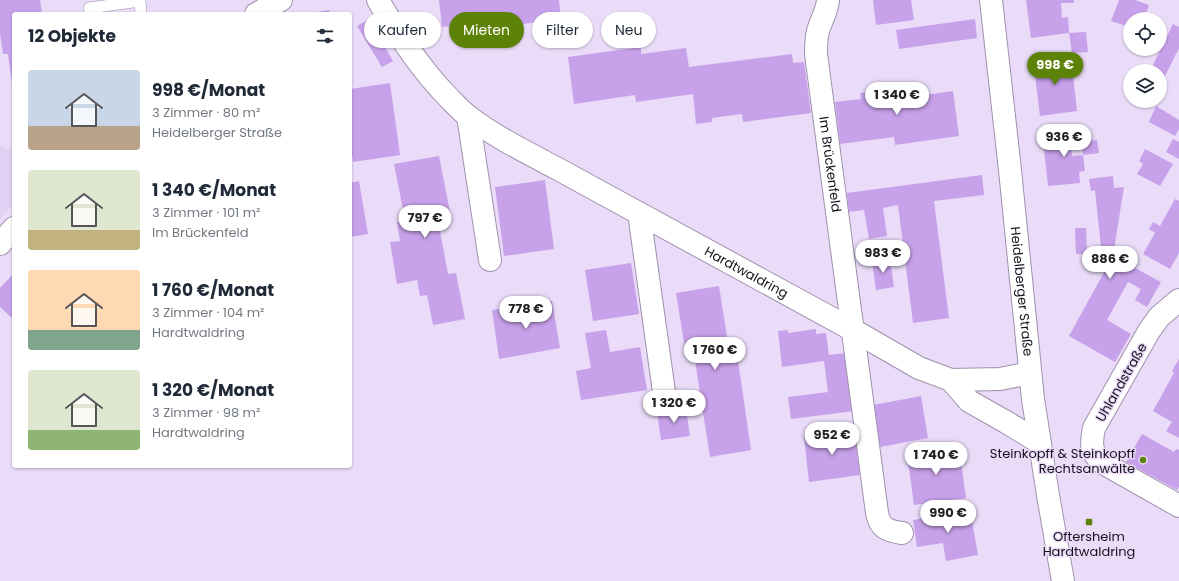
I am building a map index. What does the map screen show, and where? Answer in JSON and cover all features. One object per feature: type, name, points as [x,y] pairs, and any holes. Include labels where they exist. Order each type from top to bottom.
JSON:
[{"type":"street","name":"Hardtwaldring","points":[[378,0],[422,69],[468,116],[497,136],[853,330],[919,368],[951,380],[1000,379],[1030,373]]},
{"type":"street","name":"Im Brückenfeld","points":[[828,0],[826,11],[816,39],[816,54],[853,330]]},
{"type":"street","name":"Heidelberger Straße","points":[[991,0],[1010,170],[1030,373],[1039,442],[1063,581]]},
{"type":"street","points":[[468,116],[490,260]]},
{"type":"street","points":[[640,213],[665,399]]},
{"type":"street","points":[[0,244],[12,230]]},
{"type":"street","name":"Uhlandstraße","points":[[1179,300],[1159,317],[1149,331],[1094,428],[1091,440],[1094,454],[1098,459],[1110,468],[1179,506]]},
{"type":"street","points":[[853,330],[877,513],[879,521],[884,527],[892,532],[902,534]]},
{"type":"street","points":[[951,380],[969,401],[1039,442]]},
{"type":"lane","points":[[88,8],[140,1],[141,12]]},
{"type":"shaded area","points":[[0,146],[12,150],[12,205],[0,219]]},
{"type":"building","points":[[0,0],[40,0],[42,12],[12,12],[12,84],[8,54],[3,54],[0,33]]},
{"type":"building","points":[[439,0],[559,0],[560,12],[532,12],[532,23],[524,24],[524,12],[449,12],[449,26],[442,27]]},
{"type":"building","points":[[873,0],[911,0],[914,20],[876,25]]},
{"type":"building","points":[[1026,0],[1074,0],[1074,3],[1061,3],[1062,18],[1068,17],[1069,33],[1031,38]]},
{"type":"building","points":[[1119,0],[1135,0],[1149,5],[1146,12],[1123,12],[1123,25],[1111,21]]},
{"type":"building","points":[[329,10],[330,12],[317,12]]},
{"type":"building","points":[[975,19],[977,38],[899,49],[896,30]]},
{"type":"building","points":[[364,22],[364,37],[357,26]]},
{"type":"building","points":[[1173,24],[1179,27],[1179,48],[1167,72],[1167,64],[1153,64],[1157,56],[1167,56],[1167,36]]},
{"type":"building","points":[[1086,32],[1088,52],[1072,53],[1069,33]]},
{"type":"building","points":[[370,48],[386,48],[393,61],[382,67]]},
{"type":"building","points":[[634,48],[641,48],[641,54],[686,48],[689,67],[792,54],[793,63],[804,62],[811,113],[743,122],[742,114],[712,118],[712,122],[696,124],[693,94],[636,102],[635,95],[574,104],[568,57]]},
{"type":"building","points":[[1071,57],[1077,111],[1040,116],[1033,59]]},
{"type":"building","points":[[906,82],[909,104],[925,102],[924,95],[953,91],[959,136],[895,145],[894,137],[840,144],[835,102],[861,99],[860,93],[872,92],[872,86]]},
{"type":"building","points":[[390,83],[400,155],[353,162],[352,89]]},
{"type":"building","points":[[1155,108],[1159,108],[1179,120],[1179,129],[1175,136],[1149,122]]},
{"type":"building","points":[[1069,128],[1072,156],[1083,155],[1085,171],[1079,172],[1080,183],[1048,186],[1042,132]]},
{"type":"building","points":[[1173,139],[1179,142],[1179,159],[1166,152]]},
{"type":"building","points":[[1097,140],[1099,153],[1083,155],[1082,142]]},
{"type":"building","points":[[1145,149],[1173,164],[1160,186],[1137,174],[1143,164],[1139,161]]},
{"type":"building","points":[[439,156],[450,212],[437,215],[448,274],[456,273],[465,319],[433,325],[427,295],[420,296],[417,280],[397,284],[390,242],[400,241],[397,222],[405,220],[394,164]]},
{"type":"building","points":[[982,175],[984,195],[934,201],[949,318],[913,323],[898,205],[883,208],[887,236],[869,239],[864,210],[849,212],[847,193]]},
{"type":"building","points":[[1113,176],[1114,188],[1124,187],[1113,256],[1102,257],[1095,190],[1091,191],[1089,179]]},
{"type":"building","points":[[545,180],[554,249],[504,256],[495,187]]},
{"type":"building","points":[[359,181],[368,234],[352,237],[352,183]]},
{"type":"building","points":[[1175,199],[1179,201],[1179,253],[1170,269],[1143,254],[1155,233],[1149,229],[1153,222],[1160,226]]},
{"type":"building","points":[[1075,228],[1086,228],[1087,254],[1076,254]]},
{"type":"building","points":[[1113,256],[1161,282],[1147,307],[1135,300],[1141,289],[1128,282],[1107,320],[1131,334],[1115,362],[1069,336]]},
{"type":"building","points":[[890,259],[894,287],[876,290],[872,262]]},
{"type":"building","points":[[631,263],[639,314],[593,321],[585,270]]},
{"type":"building","points":[[12,275],[12,318],[0,307],[0,288]]},
{"type":"building","points":[[719,286],[729,349],[736,347],[751,450],[710,457],[694,354],[686,355],[676,293]]},
{"type":"building","points":[[552,301],[560,348],[499,359],[492,310]]},
{"type":"building","points":[[816,329],[816,334],[826,333],[829,355],[846,353],[854,411],[791,419],[788,397],[828,392],[824,361],[782,367],[778,331],[788,330],[788,333]]},
{"type":"building","points":[[606,330],[610,352],[640,347],[647,390],[581,400],[576,371],[591,368],[585,333]]},
{"type":"building","points":[[1179,359],[1179,438],[1166,431],[1172,422],[1153,411],[1174,373],[1172,371]]},
{"type":"building","points":[[921,396],[928,438],[880,447],[873,405]]},
{"type":"building","points":[[686,408],[690,436],[661,440],[657,412]]},
{"type":"building","points":[[854,429],[860,475],[809,482],[804,436]]},
{"type":"building","points":[[1142,434],[1174,452],[1176,449],[1179,450],[1179,487],[1177,490],[1126,462]]},
{"type":"building","points":[[959,447],[966,498],[914,505],[907,454]]},
{"type":"building","points":[[970,510],[978,555],[946,561],[943,543],[917,547],[913,520]]},
{"type":"place","name":"Steinkopff & Steinkopff Rechtsanwälte","points":[[1143,460]]},
{"type":"place","name":"Oftersheim Hardtwaldring","points":[[1089,522]]}]
